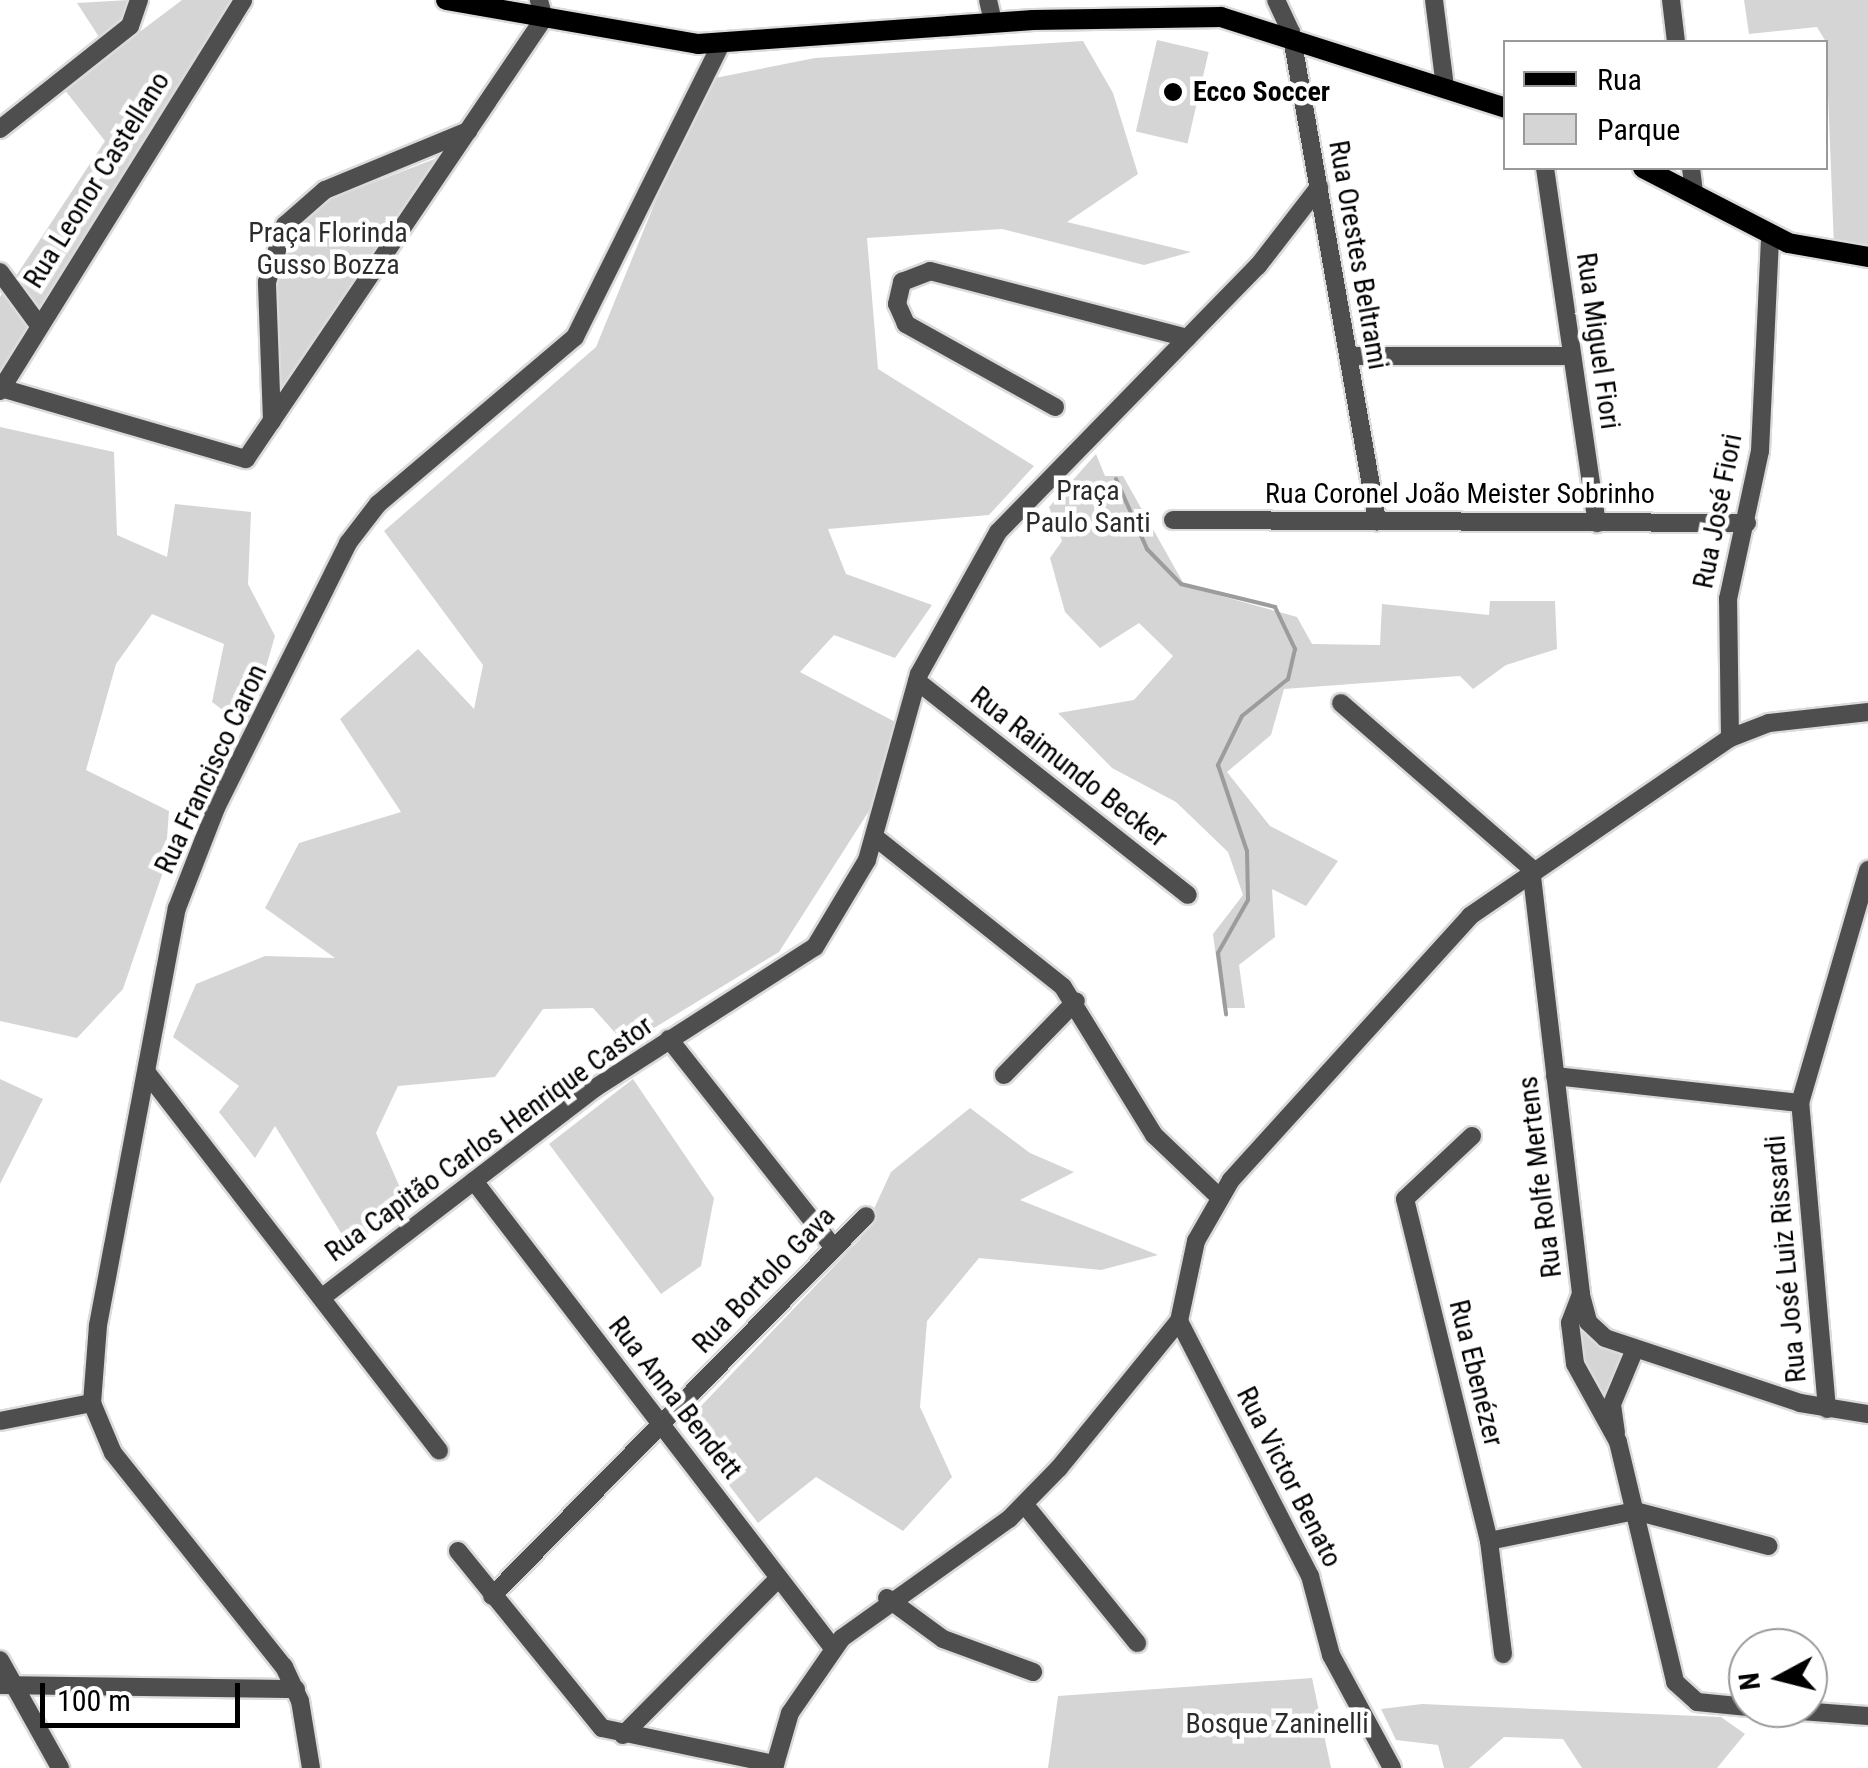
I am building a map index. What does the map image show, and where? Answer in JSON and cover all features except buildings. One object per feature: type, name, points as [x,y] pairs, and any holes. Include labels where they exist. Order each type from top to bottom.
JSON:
[{"type":"main road","points":[[446,0],[542,9],[721,44],[993,22],[1204,16],[1292,32],[1503,107]]},
{"type":"main road","points":[[1647,170],[1770,235],[1868,256]]},
{"type":"street","points":[[0,129],[130,26],[138,0]]},
{"type":"street","name":"Rua Leonor Castellano","points":[[1,389],[243,0]]},
{"type":"street","points":[[988,0],[993,22]]},
{"type":"street","name":"Rua Orestes Beltrami","points":[[1276,0],[1292,32],[1378,522]]},
{"type":"street","points":[[1434,0],[1445,88]]},
{"type":"street","points":[[1671,0],[1676,40]]},
{"type":"street","points":[[1,389],[246,459],[468,131],[542,9]]},
{"type":"street","name":"Rua Francisco Caron","points":[[311,1768],[296,1689],[238,1601],[113,1453],[92,1403],[98,1325],[187,876],[348,543],[378,504],[576,336],[721,44]]},
{"type":"street","points":[[272,421],[267,282],[285,225],[326,190],[468,131]]},
{"type":"street","name":"Rua Miguel Fiori","points":[[1546,170],[1596,522]]},
{"type":"street","points":[[1691,170],[1694,192]]},
{"type":"street","name":"Rua Capitão Carlos Henrique Castor","points":[[324,1296],[669,1040],[815,946],[876,838],[916,681],[998,532],[1187,338],[1319,187]]},
{"type":"street","name":"Rua José Fiori","points":[[1730,738],[1728,599],[1747,523],[1762,428],[1770,235]]},
{"type":"street","points":[[1054,407],[906,324],[897,304],[902,282],[930,271],[1187,338]]},
{"type":"street","points":[[0,272],[38,324]]},
{"type":"street","points":[[1348,356],[1572,356]]},
{"type":"street","name":"Rua Coronel João Meister Sobrinho","points":[[1173,520],[1747,523]]},
{"type":"street","name":"Rua Raimundo Becker","points":[[916,681],[1188,895]]},
{"type":"street","points":[[1341,703],[1531,868]]},
{"type":"street","points":[[458,1551],[596,1724],[624,1735],[704,1742],[774,1766],[790,1713],[833,1648],[887,1598],[1025,1505],[1179,1321],[1196,1242],[1219,1197],[1458,929],[1531,868],[1730,738],[1769,723],[1868,712]]},
{"type":"street","points":[[876,838],[1076,1001],[1154,1135],[1219,1197]]},
{"type":"street","name":"Rua Rolfe Mertens","points":[[1531,868],[1581,1294],[1570,1323],[1575,1364],[1618,1442],[1672,1673],[1686,1696],[1728,1703]]},
{"type":"street","points":[[1555,1076],[1800,1103],[1868,870]]},
{"type":"street","points":[[1004,1075],[1076,1001]]},
{"type":"street","points":[[669,1040],[834,1248]]},
{"type":"street","points":[[148,1074],[324,1296],[439,1452]]},
{"type":"street","name":"Rua José Luiz Rissardi","points":[[1800,1103],[1827,1410]]},
{"type":"street","name":"Rua Ebenézer","points":[[1472,1136],[1405,1198],[1489,1542],[1503,1654]]},
{"type":"street","name":"Rua Anna Bendett","points":[[474,1181],[833,1648]]},
{"type":"street","name":"Rua Bortolo Gava","points":[[492,1596],[866,1216]]},
{"type":"street","points":[[1581,1294],[1593,1330],[1635,1348],[1827,1410],[1868,1414]]},
{"type":"street","name":"Rua Victor Benato","points":[[1179,1321],[1310,1576],[1330,1656],[1392,1768]]},
{"type":"street","points":[[1618,1442],[1611,1408],[1635,1348]]},
{"type":"street","points":[[0,1421],[92,1403]]},
{"type":"street","points":[[1025,1505],[1137,1643]]},
{"type":"street","points":[[1489,1542],[1635,1510],[1768,1546]]},
{"type":"street","points":[[624,1735],[779,1578]]},
{"type":"street","points":[[887,1598],[943,1639],[1033,1672]]},
{"type":"street","points":[[0,1660],[7,1684],[60,1768]]},
{"type":"street","points":[[7,1684],[296,1689]]},
{"type":"street","points":[[1828,1713],[1868,1716]]},
{"type":"green space","points":[[129,0],[126,16],[101,40],[77,3]]},
{"type":"green space","points":[[182,0],[237,0],[39,311],[14,279],[105,141],[64,89]]},
{"type":"green space","points":[[1744,0],[1868,0],[1868,249],[1834,247],[1828,40],[1817,27],[1749,34]]},
{"type":"green space","name":"Ecco Soccer","points":[[1157,40],[1209,52],[1187,144],[1136,132]]},
{"type":"green space","points":[[1083,41],[1113,93],[1138,174],[1067,222],[1191,252],[1144,265],[1002,229],[867,238],[878,369],[1034,466],[989,515],[828,529],[846,574],[932,605],[895,658],[834,635],[800,672],[901,725],[876,800],[779,952],[626,1045],[593,1008],[543,1009],[495,1077],[398,1086],[376,1133],[405,1199],[351,1249],[275,1126],[255,1158],[219,1112],[239,1086],[173,1037],[196,984],[265,956],[335,958],[265,908],[299,843],[401,812],[340,719],[418,649],[474,709],[483,665],[384,531],[596,347],[705,80],[815,58]]},
{"type":"green space","name":"Praça Florinda Gusso Bozza","points":[[437,158],[280,393],[277,276],[299,221],[320,203]]},
{"type":"green space","points":[[4,290],[30,323],[0,378],[0,297]]},
{"type":"green space","points":[[0,427],[114,452],[117,535],[167,557],[175,504],[251,512],[248,584],[275,636],[248,729],[212,702],[224,644],[152,614],[116,664],[86,770],[169,811],[165,866],[123,989],[77,1038],[0,1021]]},
{"type":"green space","name":"Praça Paulo Santi","points":[[1096,454],[1105,476],[1123,476],[1185,586],[1297,617],[1312,644],[1380,645],[1382,604],[1489,615],[1490,601],[1555,601],[1557,649],[1506,665],[1473,689],[1460,676],[1284,689],[1271,735],[1227,772],[1270,826],[1338,861],[1306,906],[1272,889],[1275,937],[1239,965],[1245,1008],[1223,1008],[1213,934],[1243,895],[1228,852],[1176,802],[1112,768],[1058,713],[1134,700],[1173,656],[1139,623],[1100,648],[1065,612],[1050,558],[1062,541],[1049,507]]},
{"type":"green space","points":[[0,1079],[43,1099],[0,1184]]},
{"type":"green space","points":[[633,1079],[714,1198],[701,1266],[661,1294],[549,1144]]},
{"type":"green space","points":[[970,1108],[1030,1153],[1074,1172],[1020,1200],[1158,1255],[1101,1270],[979,1258],[927,1321],[920,1407],[952,1477],[903,1531],[816,1477],[758,1523],[683,1425],[860,1239],[891,1172]]},
{"type":"green space","points":[[1579,1319],[1595,1343],[1625,1354],[1605,1401],[1587,1388]]},
{"type":"green space","name":"Bosque Zaninelli","points":[[1312,1678],[1331,1768],[1048,1768],[1058,1696]]},
{"type":"green space","points":[[1422,1704],[1721,1717],[1728,1722],[1728,1728],[1745,1734],[1717,1768],[1582,1768],[1563,1739],[1504,1737],[1469,1768],[1444,1768],[1438,1745],[1396,1740],[1381,1709]]},
{"type":"waterway","points":[[1116,479],[1147,549],[1181,584],[1275,607],[1295,649],[1288,679],[1242,716],[1218,765],[1247,851],[1248,900],[1218,953],[1226,1014]]},
{"type":"place","name":"Ecco Soccer","points":[[1173,92]]}]
